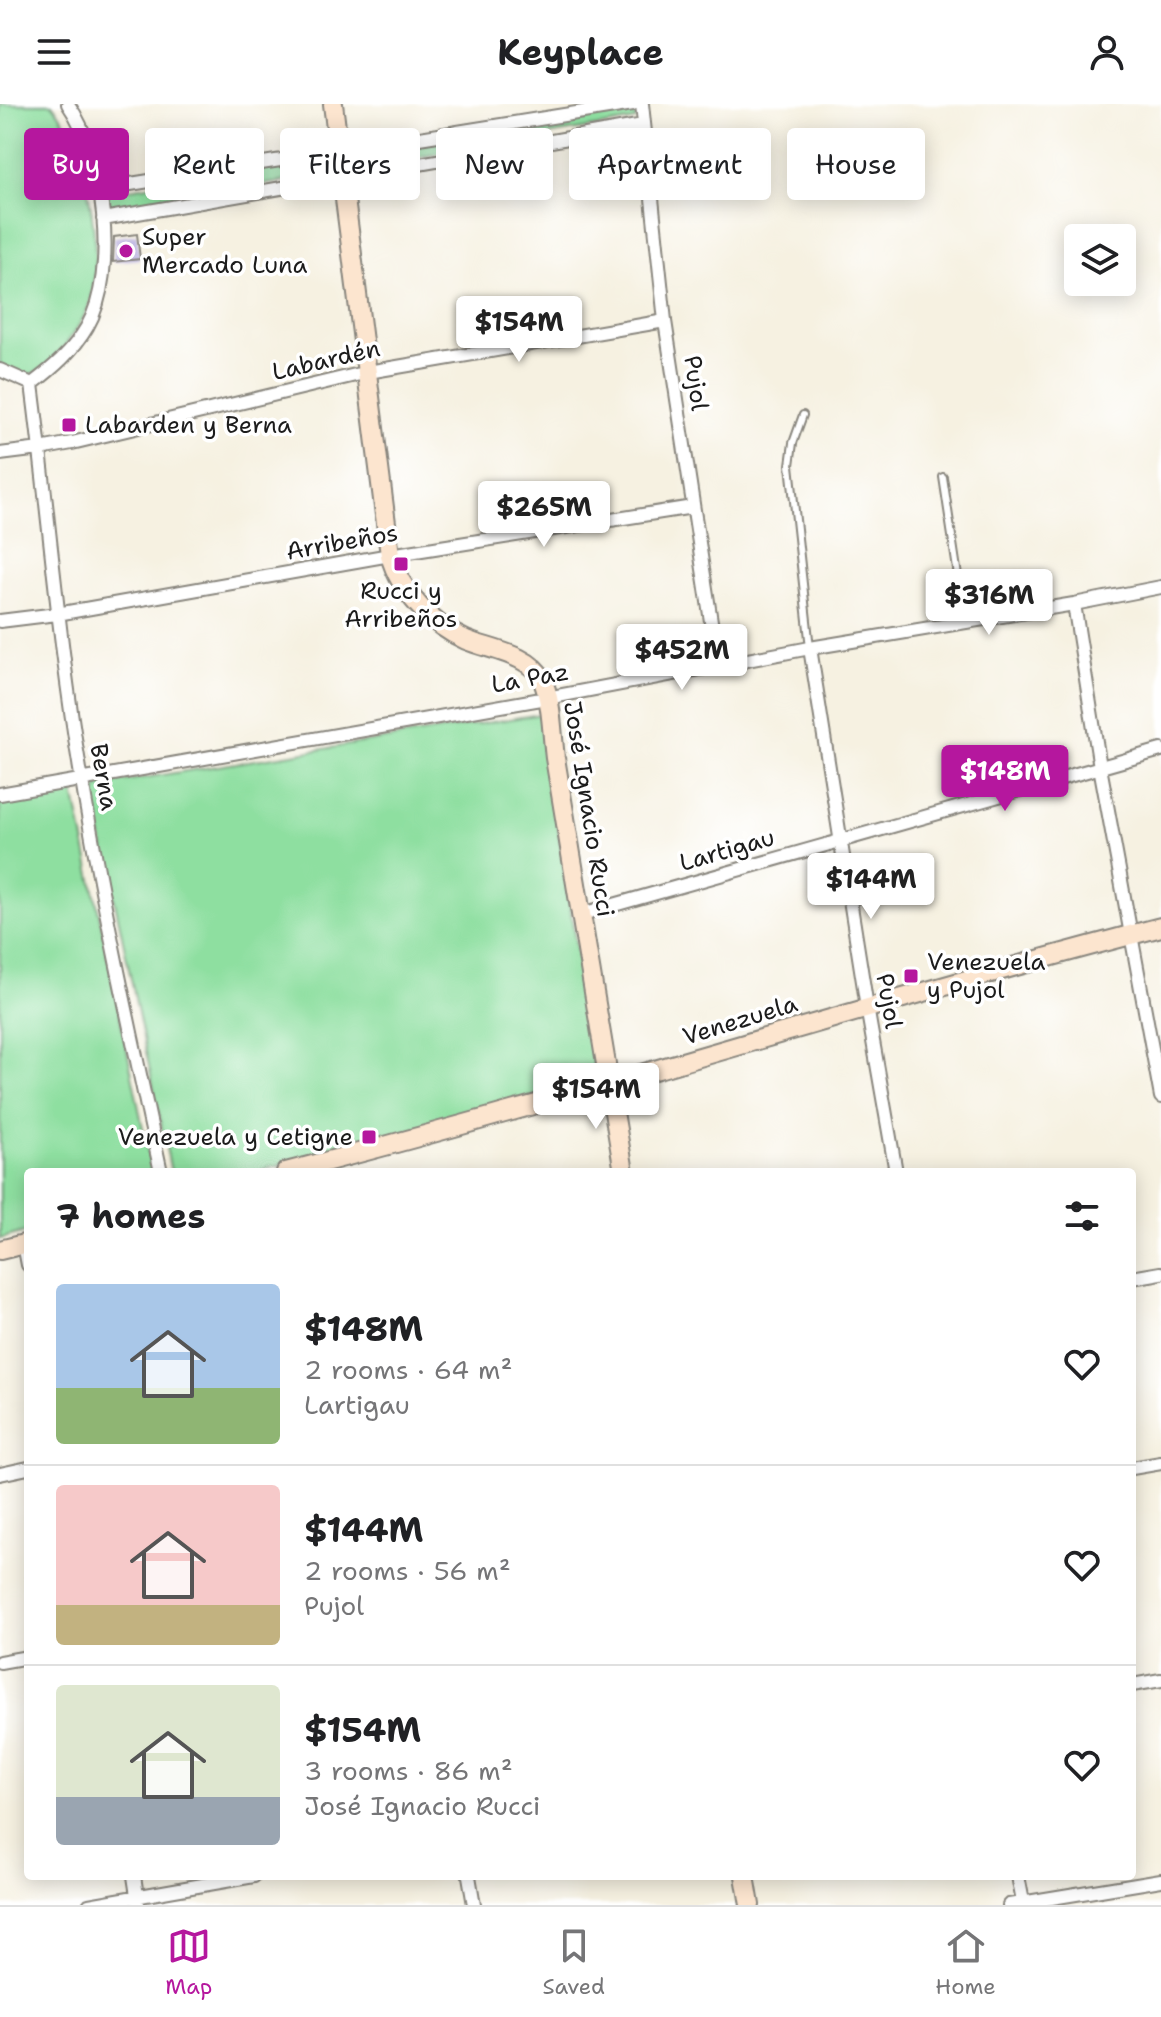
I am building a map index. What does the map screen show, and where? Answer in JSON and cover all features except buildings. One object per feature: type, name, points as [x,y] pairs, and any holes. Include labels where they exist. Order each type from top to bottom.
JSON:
[{"type":"street","points":[[68,104],[82,128]]},
{"type":"street","name":"José Ignacio Rucci","points":[[333,104],[336,128]]},
{"type":"street","points":[[420,138],[633,104]]},
{"type":"street","name":"Pujol","points":[[642,104],[665,321],[718,667]]},
{"type":"street","points":[[420,164],[643,125]]},
{"type":"street","points":[[129,184],[280,160]]},
{"type":"street","points":[[103,219],[280,188]]},
{"type":"street","points":[[0,370],[32,384],[61,361],[88,326],[104,277],[100,200]]},
{"type":"street","name":"José Ignacio Rucci","points":[[345,200],[393,567],[401,584],[427,614],[463,639],[521,660],[541,677],[547,698],[623,1168]]},
{"type":"street","name":"Labardén","points":[[0,454],[40,449],[368,372],[665,321]]},
{"type":"street","name":"Berna","points":[[32,384],[57,614],[82,781],[160,1168]]},
{"type":"street","name":"Arribeños","points":[[0,621],[693,507]]},
{"type":"street","name":"La Paz","points":[[0,794],[1161,587]]},
{"type":"street","points":[[1074,604],[1100,767],[1161,1097]]},
{"type":"street","name":"Pujol","points":[[810,648],[895,1168]]},
{"type":"street","name":"Lartigau","points":[[582,914],[1161,750]]},
{"type":"street","name":"Venezuela","points":[[316,1168],[347,1164],[867,1007],[1161,927]]},
{"type":"street","points":[[0,1250],[24,1244]]},
{"type":"street","points":[[1136,1277],[1161,1273]]},
{"type":"street","points":[[1136,1467],[1161,1463]]},
{"type":"street","points":[[0,1474],[24,1469]]},
{"type":"street","points":[[0,1662],[24,1658]]},
{"type":"street","points":[[1136,1684],[1161,1680]]},
{"type":"street","points":[[135,1880],[138,1901]]},
{"type":"street","points":[[89,1905],[138,1901],[235,1880]]},
{"type":"street","points":[[470,1880],[474,1905]]},
{"type":"street","points":[[746,1880],[750,1905]]},
{"type":"street","points":[[1018,1880],[1016,1904],[1161,1880]]},
{"type":"lane","points":[[803,415],[793,443],[790,465],[810,648]]},
{"type":"lane","points":[[943,477],[965,622]]},
{"type":"green space","points":[[0,104],[52,104],[67,128],[24,128],[24,200],[89,200],[95,254],[91,300],[75,331],[46,366],[23,374],[0,365]]},
{"type":"green space","points":[[634,108],[636,120],[569,128],[569,131],[553,134],[553,128],[517,128]]},
{"type":"green space","points":[[436,142],[436,154],[420,157],[420,145]]},
{"type":"green space","points":[[280,165],[280,182],[264,185],[264,167]]},
{"type":"green space","points":[[145,186],[145,200],[169,200],[107,210],[105,200],[129,200],[129,189]]},
{"type":"green space","points":[[541,714],[596,1080],[269,1168],[170,1168],[93,796],[100,785]]},
{"type":"green space","points":[[73,787],[151,1168],[24,1168],[24,1232],[0,1239],[0,802]]},
{"type":"place","name":"Super Mercado Luna","points":[[126,251]]},
{"type":"place","name":"Labarden y Berna","points":[[69,425]]},
{"type":"place","name":"Rucci y Arribeños","points":[[401,564]]},
{"type":"place","name":"Venezuela y Pujol","points":[[911,976]]},
{"type":"place","name":"Venezuela y Cetigne","points":[[369,1137]]}]
